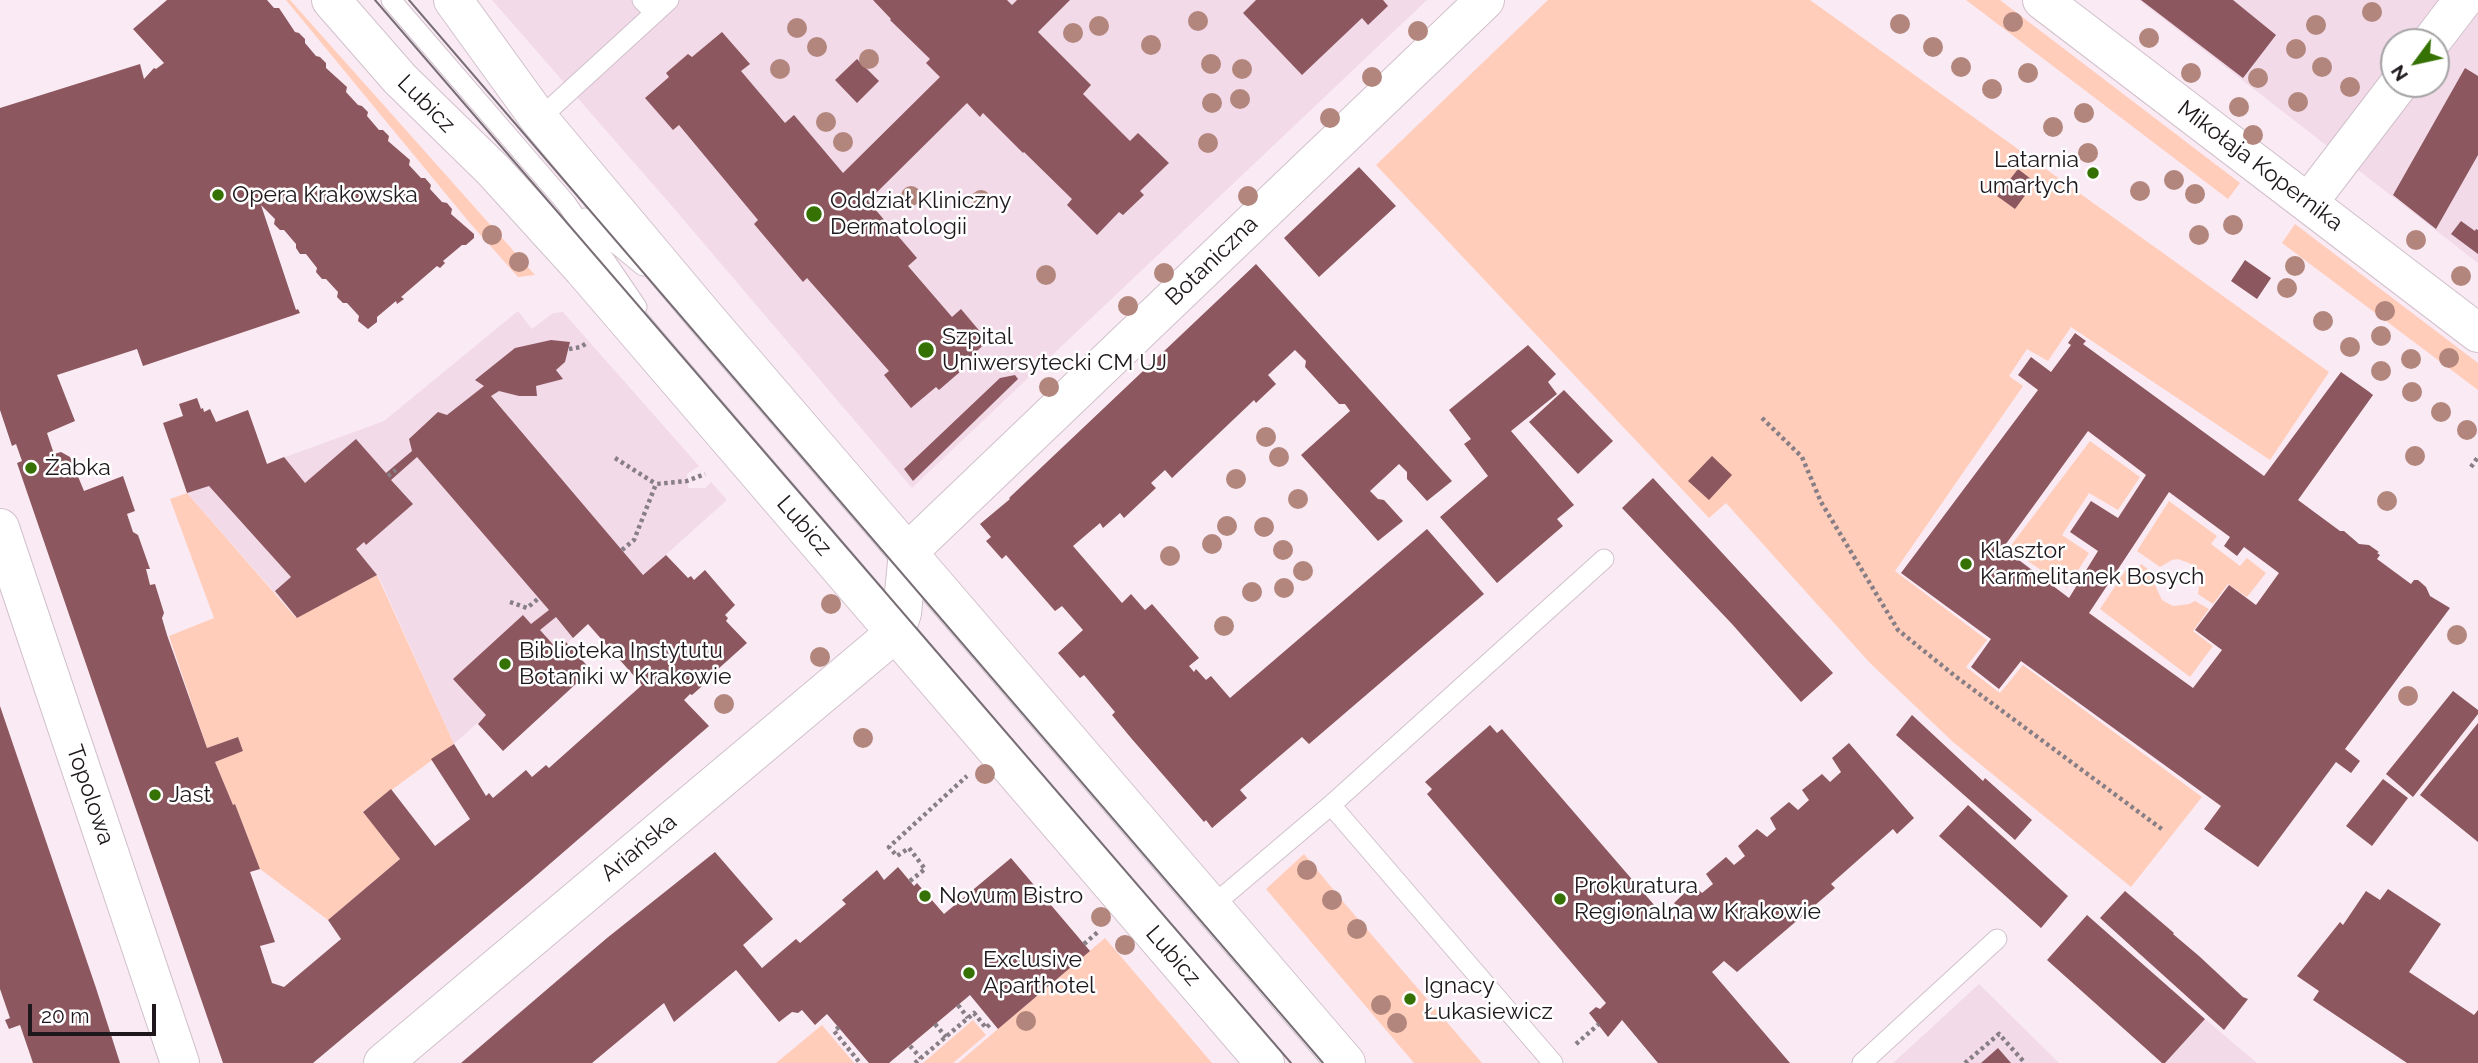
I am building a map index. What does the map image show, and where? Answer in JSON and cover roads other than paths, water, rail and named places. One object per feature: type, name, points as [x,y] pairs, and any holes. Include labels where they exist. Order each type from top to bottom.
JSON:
[{"type":"street","name":"Lubicz","points":[[331,0],[400,79],[510,188],[1265,1063]]},
{"type":"street","points":[[453,0],[539,119],[706,318],[1346,1063]]},
{"type":"street","name":"Botaniczna","points":[[908,552],[1485,0]]},
{"type":"street","name":"Mikołaja Kopernika","points":[[2042,0],[2478,333]]},
{"type":"street","points":[[2308,203],[2388,98]]},
{"type":"street","name":"Topolowa","points":[[0,528],[180,1063]]},
{"type":"street","points":[[895,633],[902,614],[908,552]]},
{"type":"street","name":"Ariańska","points":[[383,1063],[895,633]]},
{"type":"lane","points":[[391,0],[566,203],[718,426]]},
{"type":"lane","points":[[539,119],[655,4]]},
{"type":"lane","points":[[566,203],[706,318]]},
{"type":"lane","points":[[1212,906],[1331,805],[1604,559]]},
{"type":"lane","points":[[1331,805],[1553,1063]]},
{"type":"lane","points":[[1863,1063],[1997,939]]},
{"type":"tram line","points":[[375,0],[1291,1063]]},
{"type":"tram line","points":[[409,0],[1323,1063]]},
{"type":"place","name":"Latarnia umarłych","points":[[2093,173]]},
{"type":"place","name":"Opera Krakowska","points":[[218,195]]},
{"type":"place","name":"Oddział Kliniczny Dermatologii","points":[[814,214]]},
{"type":"place","name":"Szpital Uniwersytecki CM UJ","points":[[926,350]]},
{"type":"place","name":"Żabka","points":[[31,468]]},
{"type":"place","name":"Klasztor Karmelitanek Bosych","points":[[1966,564]]},
{"type":"place","name":"Biblioteka Instytutu Botaniki w Krakowie","points":[[505,664]]},
{"type":"place","name":"Jast","points":[[155,795]]},
{"type":"place","name":"Novum Bistro","points":[[925,896]]},
{"type":"place","name":"Prokuratura Regionalna w Krakowie","points":[[1560,899]]},
{"type":"place","name":"Exclusive Aparthotel","points":[[969,973]]},
{"type":"place","name":"Ignacy Łukasiewicz","points":[[1410,999]]}]
